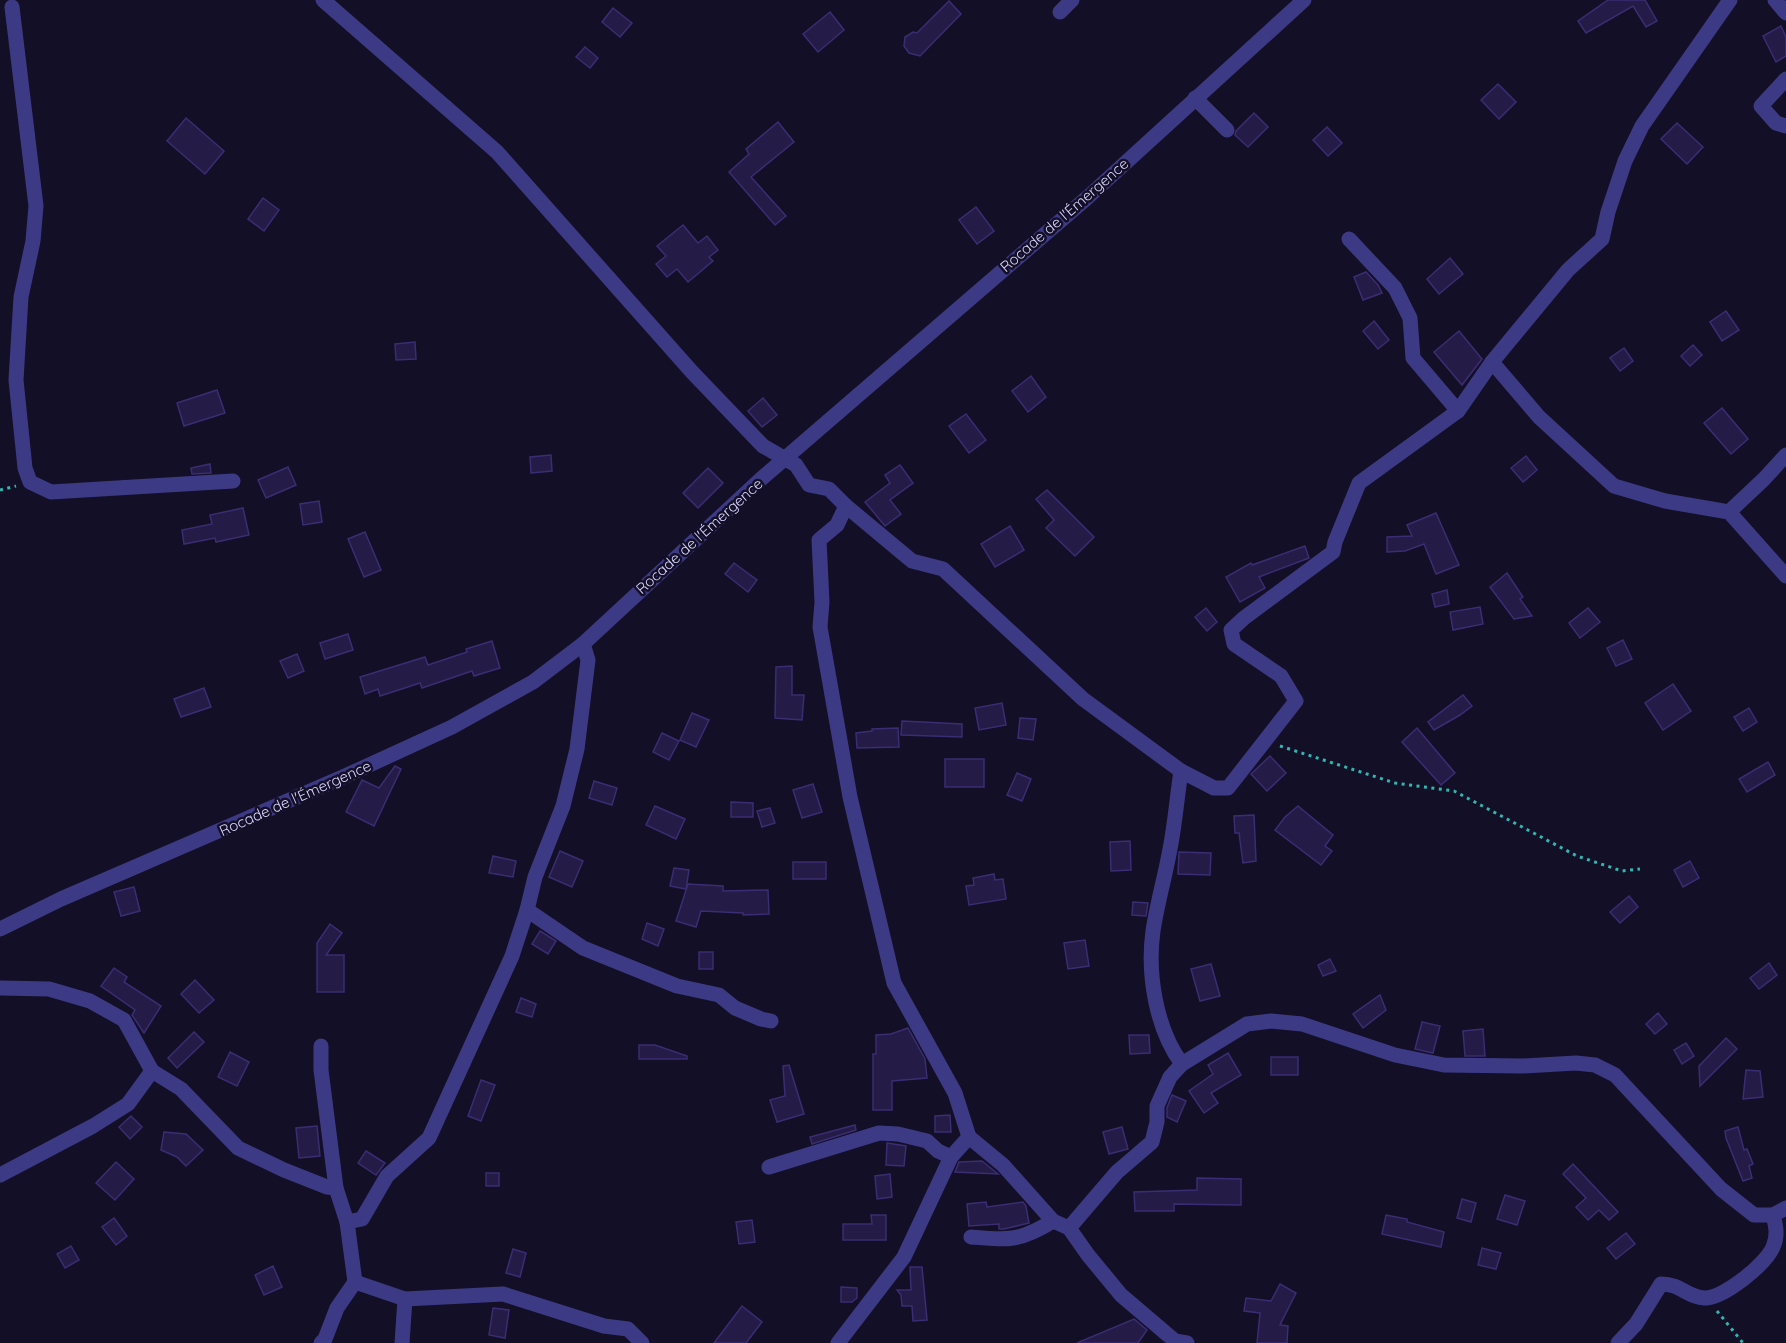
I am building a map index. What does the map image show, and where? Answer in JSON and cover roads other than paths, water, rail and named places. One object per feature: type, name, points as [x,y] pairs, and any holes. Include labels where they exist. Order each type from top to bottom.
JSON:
[{"type":"street","points":[[323,0],[497,152],[692,372],[763,446],[796,465],[809,485],[829,489],[912,561],[943,569],[1083,699],[1181,771],[1214,789],[1228,788],[1296,701],[1281,676],[1234,644],[1231,630],[1333,552],[1359,483],[1458,411],[1492,362],[1568,270],[1602,239],[1608,212],[1625,161],[1642,126],[1730,0]]},
{"type":"street","points":[[1060,12],[1072,0]]},
{"type":"street","name":"Rocade de l'Émergence","points":[[0,929],[61,899],[452,728],[533,682],[582,644],[702,532],[1088,197],[1304,0]]},
{"type":"street","points":[[1775,0],[1786,13]]},
{"type":"street","points":[[10,6],[36,206],[33,241],[21,297],[16,380],[25,468],[30,482],[51,492],[233,482]]},
{"type":"street","points":[[1786,79],[1761,106],[1776,123],[1786,126]]},
{"type":"street","points":[[1195,98],[1227,130]]},
{"type":"street","points":[[1349,239],[1395,288],[1410,318],[1413,358],[1458,411]]},
{"type":"street","points":[[1492,362],[1539,417],[1614,486],[1665,501],[1729,512],[1786,576]]},
{"type":"street","points":[[1729,512],[1786,455]]},
{"type":"street","points":[[846,506],[837,525],[819,540],[822,602],[820,627],[850,797],[894,983],[955,1093],[969,1137],[1003,1165],[1053,1221],[1069,1228],[1121,1295],[1175,1341],[1186,1343]]},
{"type":"street","points":[[347,1222],[362,1219],[387,1176],[429,1138],[512,956],[535,877],[563,806],[577,749],[588,660],[582,644]]},
{"type":"street","points":[[1181,771],[1173,832],[1153,932],[1152,965],[1160,1022],[1172,1050],[1182,1064]]},
{"type":"street","points":[[527,910],[583,948],[676,986],[719,995],[735,1008],[760,1019],[771,1021]]},
{"type":"street","points":[[0,988],[49,990],[90,1001],[124,1020],[152,1071],[182,1089],[238,1148],[284,1170],[327,1187],[336,1188]]},
{"type":"street","points":[[1069,1228],[1103,1186],[1152,1143],[1157,1122],[1157,1106],[1170,1077],[1182,1064],[1247,1024],[1271,1021],[1302,1024],[1395,1055],[1444,1065],[1522,1066],[1576,1063],[1595,1065],[1615,1076],[1721,1189],[1754,1215],[1780,1211],[1773,1247],[1763,1263],[1722,1293],[1706,1298],[1695,1297],[1673,1284],[1661,1284],[1636,1324],[1618,1343]]},
{"type":"street","points":[[321,1046],[321,1070],[336,1188],[347,1222],[355,1282],[337,1308],[325,1339],[321,1343]]},
{"type":"street","points":[[0,1175],[93,1126],[128,1104],[152,1071]]},
{"type":"street","points":[[769,1167],[879,1133],[898,1134],[927,1141],[938,1151],[951,1157]]},
{"type":"street","points":[[838,1343],[904,1257],[951,1157],[969,1137]]},
{"type":"street","points":[[971,1237],[1011,1240],[1036,1232],[1053,1221]]},
{"type":"street","points":[[355,1282],[405,1299],[504,1294],[604,1326],[628,1329],[642,1343]]},
{"type":"street","points":[[402,1343],[405,1299]]}]
